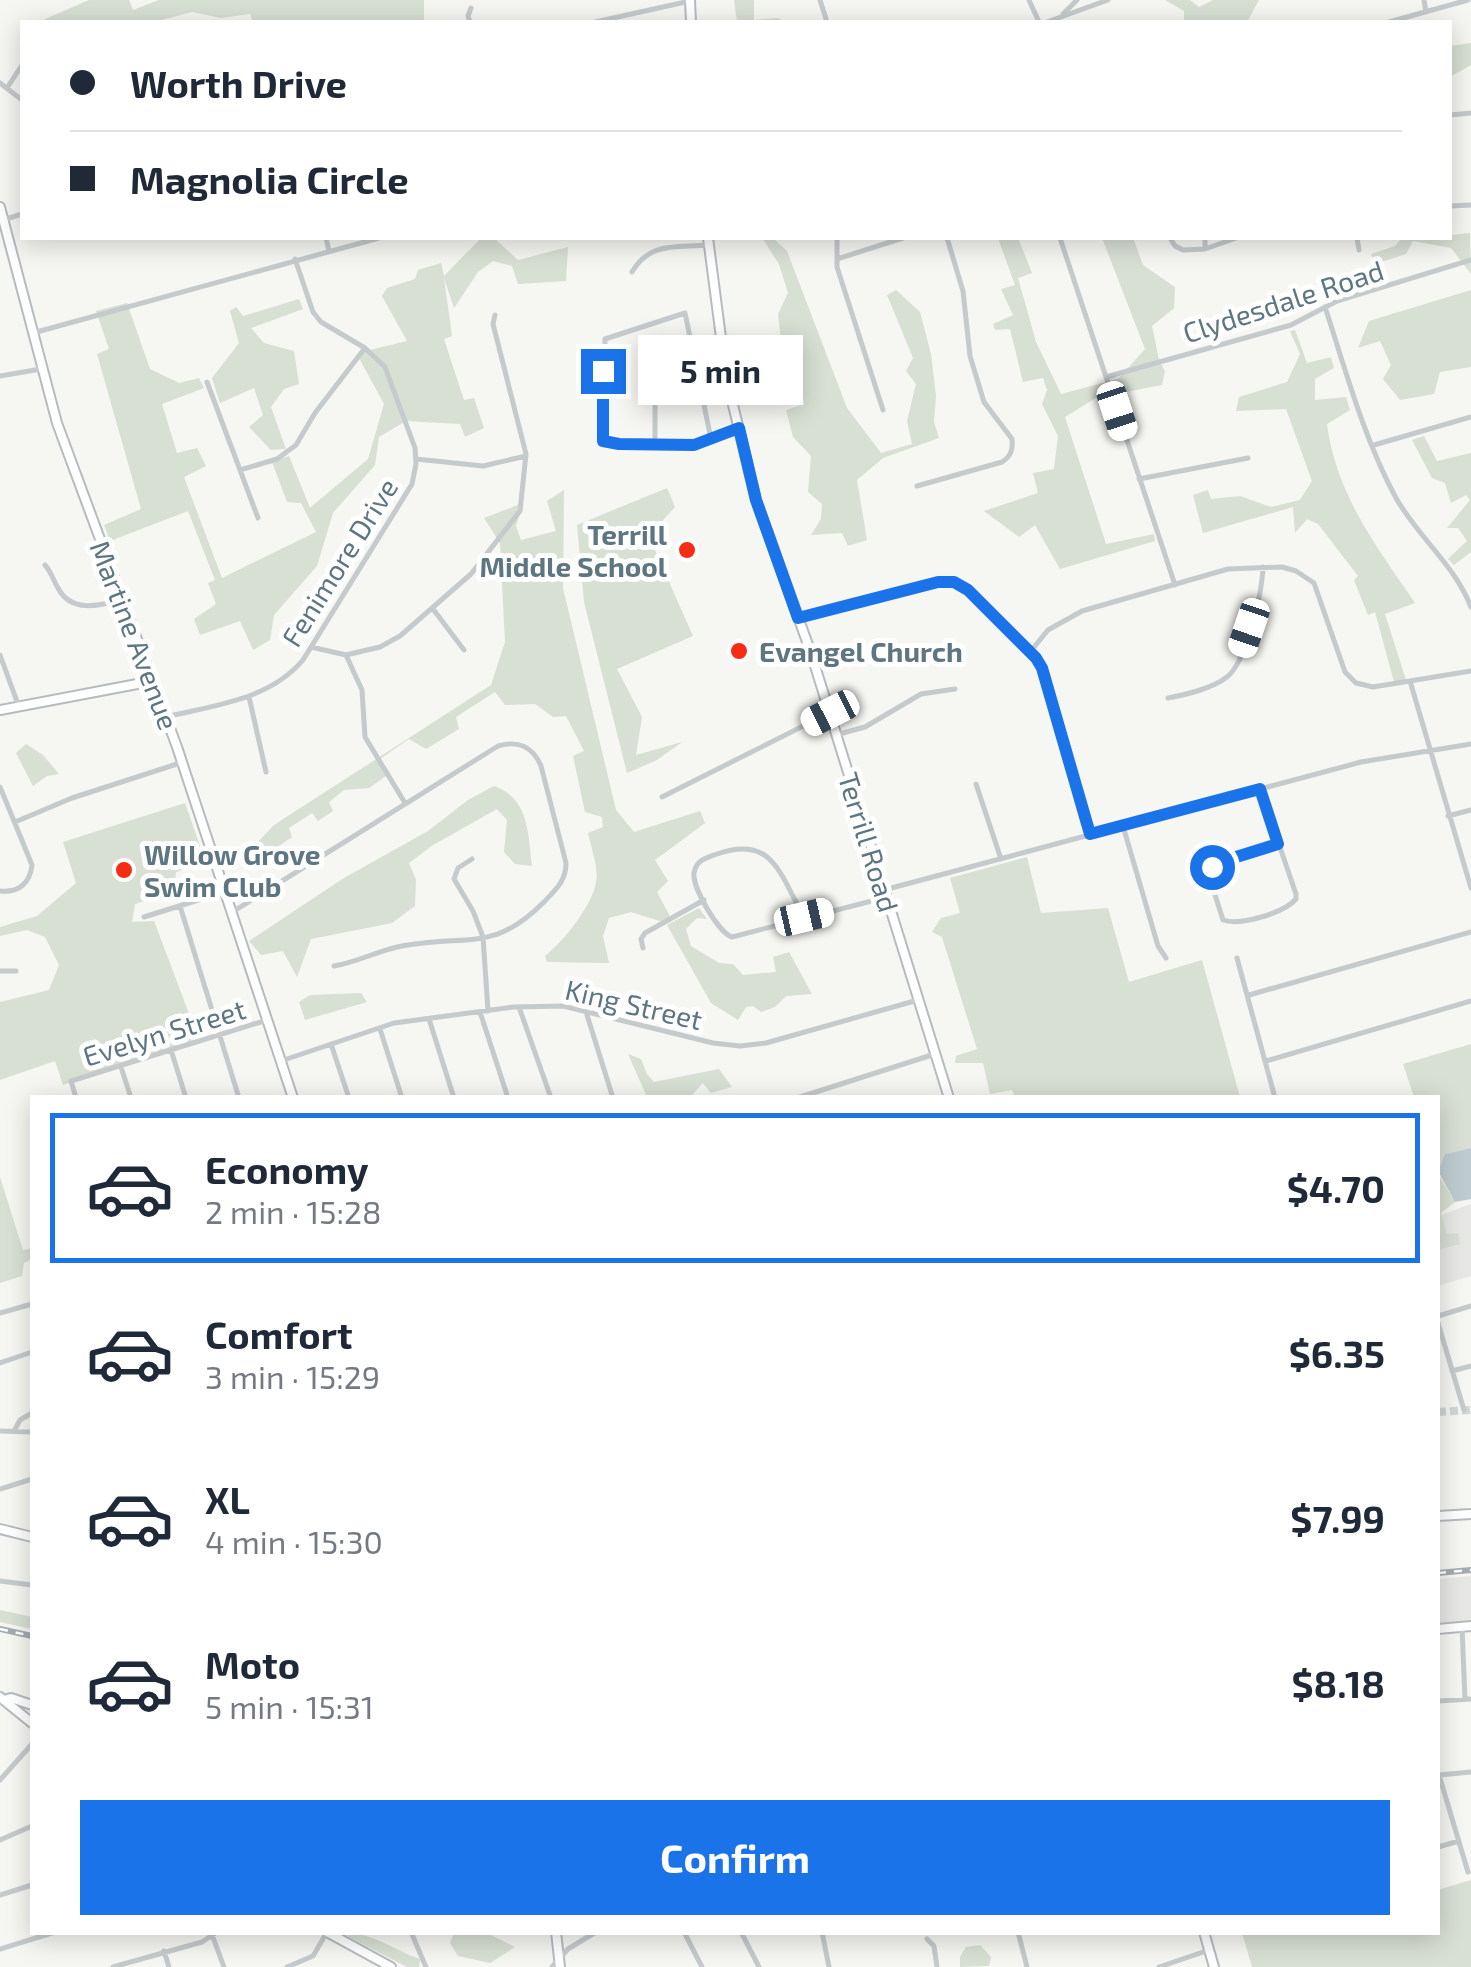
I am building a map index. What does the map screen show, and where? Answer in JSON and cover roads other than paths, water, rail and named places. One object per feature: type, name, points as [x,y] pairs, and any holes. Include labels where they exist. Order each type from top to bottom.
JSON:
[{"type":"street","points":[[603,20],[690,0]]},
{"type":"street","points":[[1062,19],[1077,0],[1084,8]]},
{"type":"street","points":[[1062,19],[1108,0]]},
{"type":"street","points":[[1424,0],[1426,12]]},
{"type":"street","points":[[1396,20],[1468,0]]},
{"type":"street","points":[[469,20],[471,8]]},
{"type":"street","points":[[7,88],[20,68]]},
{"type":"street","points":[[0,83],[20,98]]},
{"type":"street","name":"Martine Avenue","points":[[0,207],[41,369],[76,478],[183,762],[292,1095]]},
{"type":"street","points":[[3,220],[20,215]]},
{"type":"street","points":[[326,240],[329,250]]},
{"type":"street","points":[[33,333],[371,240]]},
{"type":"street","points":[[837,240],[837,260],[883,410]]},
{"type":"street","points":[[837,260],[897,240]]},
{"type":"street","points":[[916,486],[1002,462],[1012,452],[1012,439],[984,402],[970,356],[964,291],[948,240]]},
{"type":"street","points":[[1061,240],[1175,585]]},
{"type":"street","points":[[1172,240],[1183,250],[1205,249],[1230,240]]},
{"type":"street","points":[[1205,240],[1205,249]]},
{"type":"street","points":[[1357,240],[1359,250]]},
{"type":"street","points":[[632,272],[644,253],[708,241]]},
{"type":"street","name":"Terrill Road","points":[[708,241],[724,359],[756,500],[830,713],[947,1095]]},
{"type":"street","name":"Fenimore Drive","points":[[166,717],[249,696],[272,688],[289,676],[412,484],[415,448],[384,367],[365,348],[335,332],[313,312],[295,259]]},
{"type":"street","name":"Clydesdale Road","points":[[1106,377],[1291,325],[1325,306],[1471,260]]},
{"type":"street","points":[[1325,306],[1374,445],[1404,511],[1449,565],[1471,607]]},
{"type":"street","points":[[710,439],[685,313],[604,339],[603,441],[694,445],[710,439],[739,428]]},
{"type":"street","points":[[311,647],[346,655],[380,647],[400,636],[471,574],[520,510],[526,456],[495,316]]},
{"type":"street","points":[[240,470],[277,459],[296,445],[365,348]]},
{"type":"street","points":[[693,354],[682,360],[686,374],[698,375]]},
{"type":"street","points":[[696,366],[724,359]]},
{"type":"street","points":[[0,376],[41,369]]},
{"type":"street","points":[[207,382],[258,518]]},
{"type":"street","points":[[654,446],[655,399]]},
{"type":"street","points":[[1374,445],[1471,417]]},
{"type":"street","points":[[416,459],[482,466],[526,456]]},
{"type":"street","points":[[1139,479],[1248,458]]},
{"type":"street","points":[[45,566],[64,597],[75,603],[93,608],[121,600]]},
{"type":"street","points":[[1030,652],[1048,630],[1073,614],[1228,569],[1262,567],[1296,570],[1314,582],[1345,672],[1353,681],[1370,688],[1471,671]]},
{"type":"street","points":[[1168,698],[1212,684],[1231,673],[1262,591],[1262,567]]},
{"type":"street","points":[[798,618],[935,582],[950,582],[968,590],[1042,668],[1090,834]]},
{"type":"street","points":[[433,609],[464,650]]},
{"type":"street","points":[[0,655],[19,707]]},
{"type":"street","points":[[346,655],[362,690],[365,737],[405,803]]},
{"type":"street","points":[[0,710],[153,681]]},
{"type":"street","points":[[1410,682],[1470,883]]},
{"type":"street","points":[[836,735],[865,727],[921,694],[955,689]]},
{"type":"street","points":[[249,696],[266,772]]},
{"type":"street","points":[[662,797],[830,713]]},
{"type":"street","points":[[234,911],[504,744],[522,745],[538,760],[566,863],[557,889],[516,927],[496,936],[405,945],[334,966]]},
{"type":"street","points":[[804,917],[774,864],[764,854],[748,847],[734,847],[700,862],[694,878],[720,931],[729,937],[804,917],[885,894],[1090,834],[1362,762],[1471,744]]},
{"type":"street","points":[[15,822],[72,798],[183,762]]},
{"type":"street","points":[[976,784],[1000,859]]},
{"type":"street","points":[[0,787],[32,862],[32,870],[20,888],[0,892]]},
{"type":"street","points":[[1260,789],[1296,894],[1296,899],[1289,906],[1226,922],[1218,913],[1210,874],[1220,862],[1278,844]]},
{"type":"street","points":[[1448,816],[1471,810]]},
{"type":"street","points":[[1124,826],[1158,946],[1166,958]]},
{"type":"street","points":[[472,859],[458,868],[454,879],[473,910],[483,938],[484,1012],[507,1095]]},
{"type":"street","points":[[144,917],[226,891]]},
{"type":"street","points":[[643,948],[641,939],[645,933],[704,900]]},
{"type":"street","points":[[180,906],[238,1095]]},
{"type":"street","points":[[1249,995],[1471,932]]},
{"type":"street","points":[[1238,958],[1274,1095]]},
{"type":"street","points":[[0,971],[16,971]]},
{"type":"street","name":"King Street","points":[[281,1061],[379,1028],[519,1007],[554,1005],[713,1043],[753,1046],[918,1000]]},
{"type":"street","points":[[1266,1061],[1471,1001]]},
{"type":"street","points":[[519,1007],[550,1095]]},
{"type":"street","points":[[586,1013],[612,1095]]},
{"type":"street","points":[[429,1018],[453,1095]]},
{"type":"street","name":"Evelyn Street","points":[[75,1095],[72,1082],[268,1020]]},
{"type":"street","points":[[379,1028],[401,1095]]},
{"type":"street","points":[[331,1044],[347,1095]]},
{"type":"street","points":[[171,1050],[185,1095]]},
{"type":"street","points":[[806,1095],[935,1054]]},
{"type":"street","points":[[121,1066],[130,1095]]},
{"type":"street","points":[[0,1313],[30,1305]]},
{"type":"street","points":[[1440,1318],[1471,1306]]},
{"type":"street","points":[[1440,1326],[1464,1410]]},
{"type":"street","points":[[0,1363],[30,1353]]},
{"type":"street","points":[[1452,1371],[1471,1366]]},
{"type":"street","points":[[14,1431],[20,1420],[30,1414]]},
{"type":"street","points":[[0,1431],[30,1432]]},
{"type":"street","points":[[0,1488],[30,1479]]},
{"type":"street","points":[[1440,1516],[1471,1514]]},
{"type":"street","points":[[0,1528],[30,1537]]},
{"type":"street","points":[[0,1581],[30,1585]]},
{"type":"street","points":[[1440,1629],[1466,1627],[1468,1699],[1440,1701]]},
{"type":"street","points":[[2,1698],[30,1704]]},
{"type":"street","points":[[2,1698],[30,1721]]},
{"type":"street","points":[[0,1780],[30,1746]]},
{"type":"street","points":[[1440,1775],[1471,1772]]},
{"type":"street","points":[[1440,1781],[1468,1872]]},
{"type":"street","points":[[0,1826],[2,1840],[30,1827]]},
{"type":"street","points":[[1440,1847],[1459,1841]]},
{"type":"street","points":[[0,1895],[30,1885]]},
{"type":"street","points":[[0,1948],[45,1935]]},
{"type":"street","points":[[114,1967],[210,1935]]},
{"type":"street","points":[[213,1935],[224,1967]]},
{"type":"street","points":[[288,1967],[313,1956],[325,1935]]},
{"type":"street","points":[[332,1935],[391,1967]]},
{"type":"street","points":[[412,1935],[426,1967]]},
{"type":"street","points":[[556,1935],[560,1963]]},
{"type":"street","points":[[552,1967],[560,1963],[568,1950],[591,1935]]},
{"type":"street","points":[[686,1935],[702,1967]]},
{"type":"street","points":[[743,1935],[759,1967]]},
{"type":"street","points":[[823,1935],[829,1967]]},
{"type":"street","points":[[1019,1935],[1027,1967]]},
{"type":"street","points":[[1205,1935],[1214,1967]]},
{"type":"street","points":[[928,1939],[934,1946],[937,1967]]},
{"type":"street","points":[[1158,1967],[1209,1950]]},
{"type":"street","points":[[164,1951],[169,1967]]},
{"type":"tunnel","points":[[1440,1412],[1471,1410]]},
{"type":"railway","points":[[1440,1573],[1471,1570]]},
{"type":"railway","points":[[0,1629],[30,1636]]},
{"type":"place","name":"Terrill Middle School","points":[[687,550]]},
{"type":"place","name":"Evangel Church","points":[[739,651]]},
{"type":"place","name":"Willow Grove Swim Club","points":[[124,870]]}]
